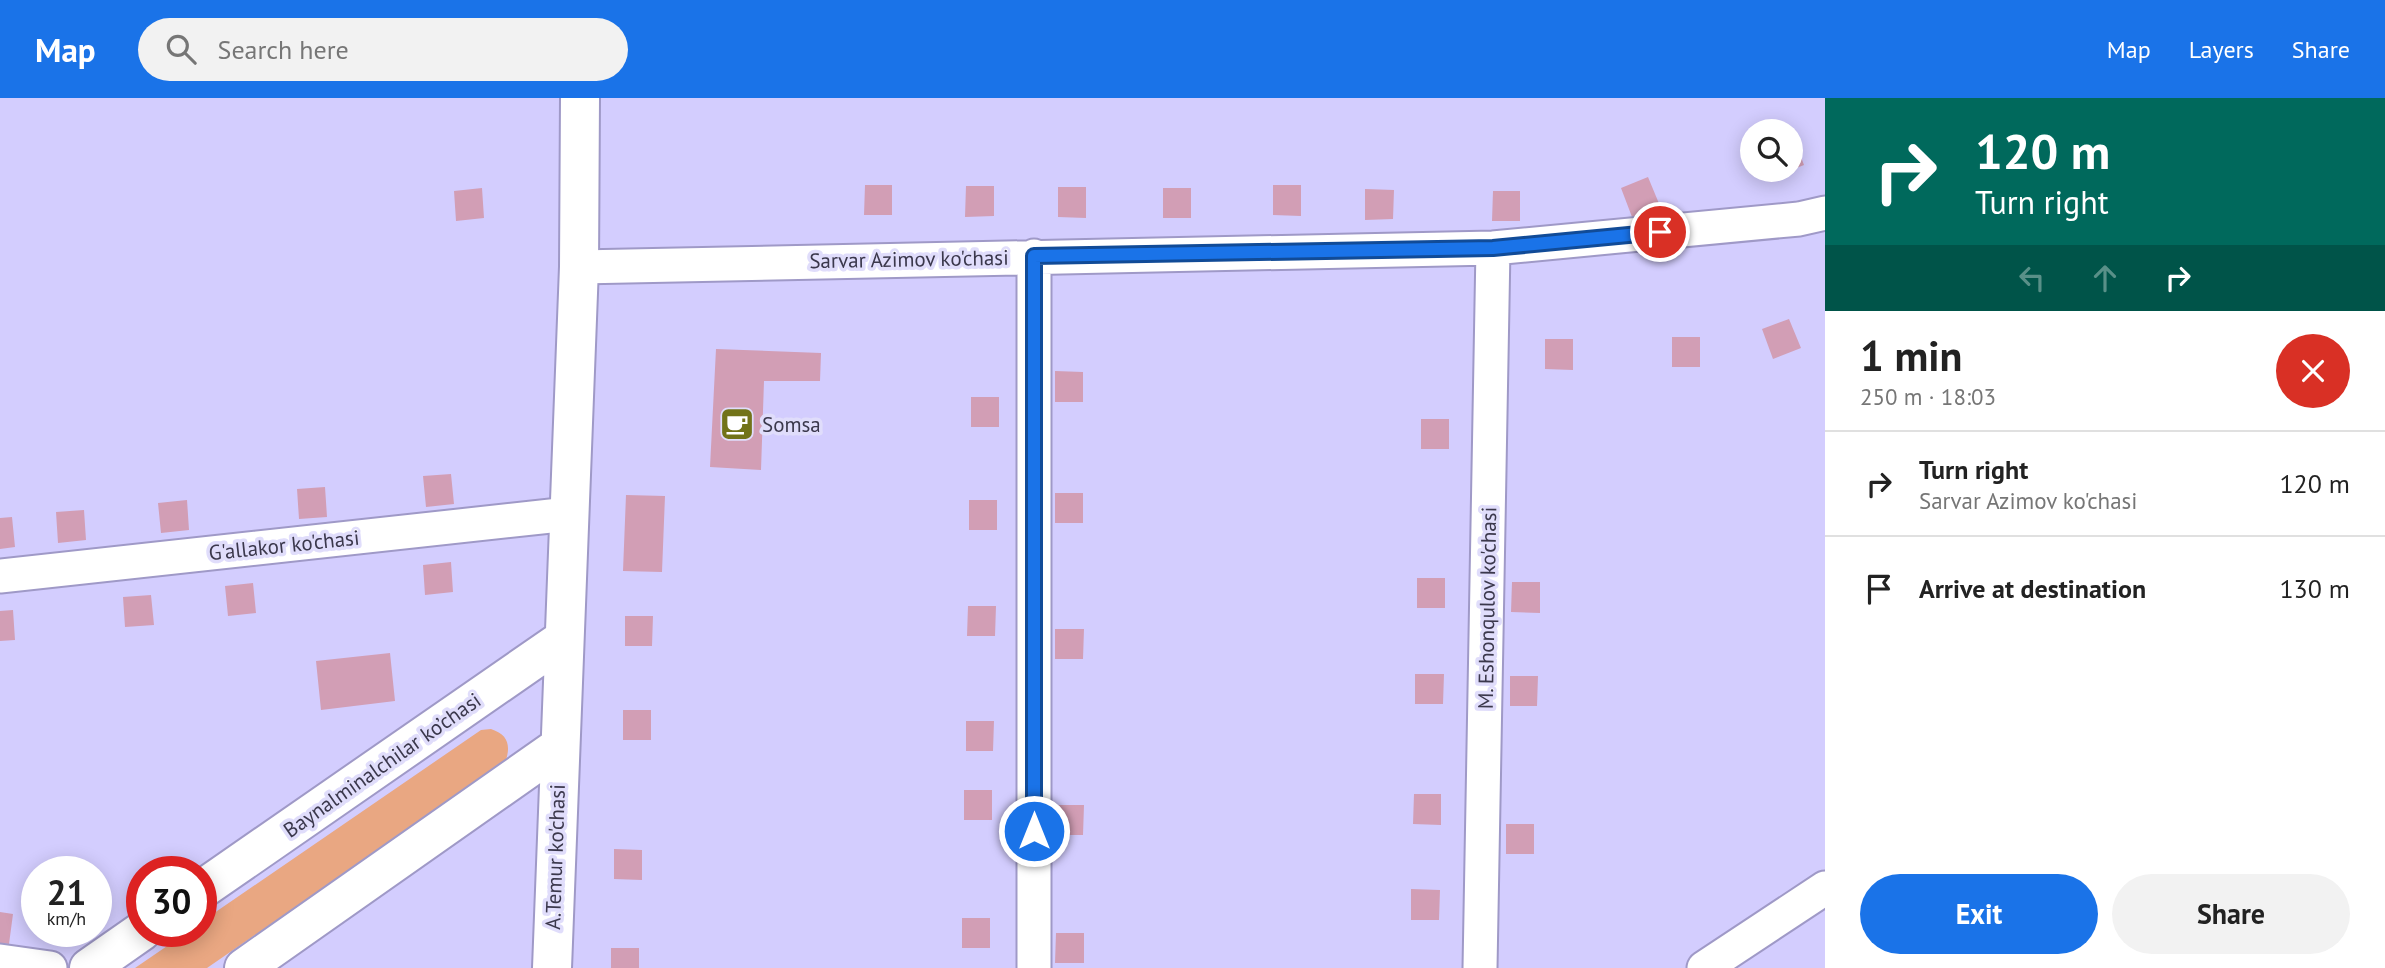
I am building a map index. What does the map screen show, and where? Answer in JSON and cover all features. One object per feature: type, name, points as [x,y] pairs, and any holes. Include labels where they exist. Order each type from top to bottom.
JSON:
[{"type":"main road","name":"A.Temur ko'chasi","points":[[552,968],[562,640],[579,267],[580,98]]},
{"type":"main road","name":"Baynalminalchilar ko’chasi","points":[[217,879],[562,640]]},
{"type":"main road","points":[[244,968],[559,746]]},
{"type":"main road","points":[[89,968],[126,942]]},
{"type":"street","name":"Sarvar Azimov ko'chasi","points":[[579,267],[1493,248],[1799,219],[1825,213]]},
{"type":"street","name":"M. Eshonqulov ko'chasi","points":[[1480,968],[1493,248]]},
{"type":"street","points":[[1034,256],[1034,968]]},
{"type":"street","name":"G'allakor ko'chasi","points":[[0,576],[569,514]]},
{"type":"street","points":[[1704,968],[1825,888]]},
{"type":"street","points":[[0,961],[50,968]]},
{"type":"shaded area","points":[[481,730],[497,731],[505,738],[508,751],[505,763],[207,968],[135,968],[166,947],[217,947],[217,911]]},
{"type":"building","points":[[1648,177],[1660,206],[1632,217],[1621,188]]},
{"type":"building","points":[[865,185],[892,185],[892,215],[864,215]]},
{"type":"building","points":[[1273,185],[1301,185],[1301,216],[1273,215]]},
{"type":"building","points":[[966,186],[994,186],[994,216],[965,217]]},
{"type":"building","points":[[1058,187],[1086,187],[1086,218],[1058,217]]},
{"type":"building","points":[[482,188],[484,218],[456,221],[454,191]]},
{"type":"building","points":[[1163,188],[1191,188],[1191,218],[1163,218]]},
{"type":"building","points":[[1365,189],[1394,190],[1393,219],[1365,220]]},
{"type":"building","points":[[1493,191],[1520,191],[1520,221],[1492,221]]},
{"type":"building","points":[[1789,319],[1801,348],[1773,359],[1762,329]]},
{"type":"building","points":[[1672,337],[1700,337],[1700,367],[1672,367]]},
{"type":"building","points":[[1545,339],[1573,339],[1573,370],[1545,369]]},
{"type":"building","name":"Somsa","points":[[716,349],[821,353],[820,381],[764,381],[761,470],[710,467]]},
{"type":"building","points":[[1055,371],[1083,372],[1083,402],[1055,402]]},
{"type":"building","points":[[971,397],[999,397],[999,427],[971,427]]},
{"type":"building","points":[[1421,419],[1449,419],[1449,449],[1421,449]]},
{"type":"building","points":[[451,474],[454,504],[426,507],[423,476]]},
{"type":"building","points":[[325,487],[327,517],[299,519],[297,489]]},
{"type":"building","points":[[1055,493],[1083,493],[1083,523],[1055,523]]},
{"type":"building","points":[[626,495],[665,496],[662,572],[623,571]]},
{"type":"building","points":[[187,500],[189,530],[161,533],[158,503]]},
{"type":"building","points":[[969,500],[997,500],[997,530],[969,530]]},
{"type":"building","points":[[84,510],[86,540],[58,543],[56,512]]},
{"type":"building","points":[[12,517],[15,547],[0,549],[0,518]]},
{"type":"building","points":[[451,562],[453,592],[425,595],[423,565]]},
{"type":"building","points":[[1417,578],[1445,578],[1445,608],[1417,608]]},
{"type":"building","points":[[1512,582],[1540,582],[1540,613],[1511,612]]},
{"type":"building","points":[[253,583],[256,613],[228,616],[225,586]]},
{"type":"building","points":[[151,595],[154,625],[125,627],[123,597]]},
{"type":"building","points":[[968,606],[996,606],[995,636],[967,636]]},
{"type":"building","points":[[13,610],[15,640],[0,641],[0,611]]},
{"type":"building","points":[[625,616],[653,616],[652,646],[625,646]]},
{"type":"building","points":[[1055,629],[1084,629],[1083,659],[1055,659]]},
{"type":"building","points":[[390,653],[395,701],[321,710],[316,661]]},
{"type":"building","points":[[1415,674],[1444,674],[1443,704],[1415,704]]},
{"type":"building","points":[[1510,676],[1538,676],[1537,706],[1510,706]]},
{"type":"building","points":[[623,710],[651,710],[651,740],[623,740]]},
{"type":"building","points":[[966,721],[994,721],[993,751],[966,751]]},
{"type":"building","points":[[964,790],[992,790],[992,820],[964,820]]},
{"type":"building","points":[[1414,794],[1441,794],[1441,825],[1413,824]]},
{"type":"building","points":[[1056,805],[1084,805],[1083,835],[1055,835]]},
{"type":"building","points":[[1506,824],[1534,824],[1534,854],[1506,854]]},
{"type":"building","points":[[614,849],[642,850],[642,880],[614,879]]},
{"type":"building","points":[[1411,889],[1440,890],[1439,920],[1411,920]]},
{"type":"building","points":[[0,912],[13,914],[9,944],[0,943]]},
{"type":"building","points":[[962,918],[990,918],[990,948],[962,948]]},
{"type":"building","points":[[1056,933],[1084,933],[1084,963],[1055,963]]},
{"type":"building","points":[[611,948],[639,948],[639,968],[611,968]]},
{"type":"place","name":"Somsa","points":[[737,424]]},
{"type":"route","points":[[1034,831],[1034,256],[1493,248],[1660,232]]}]
